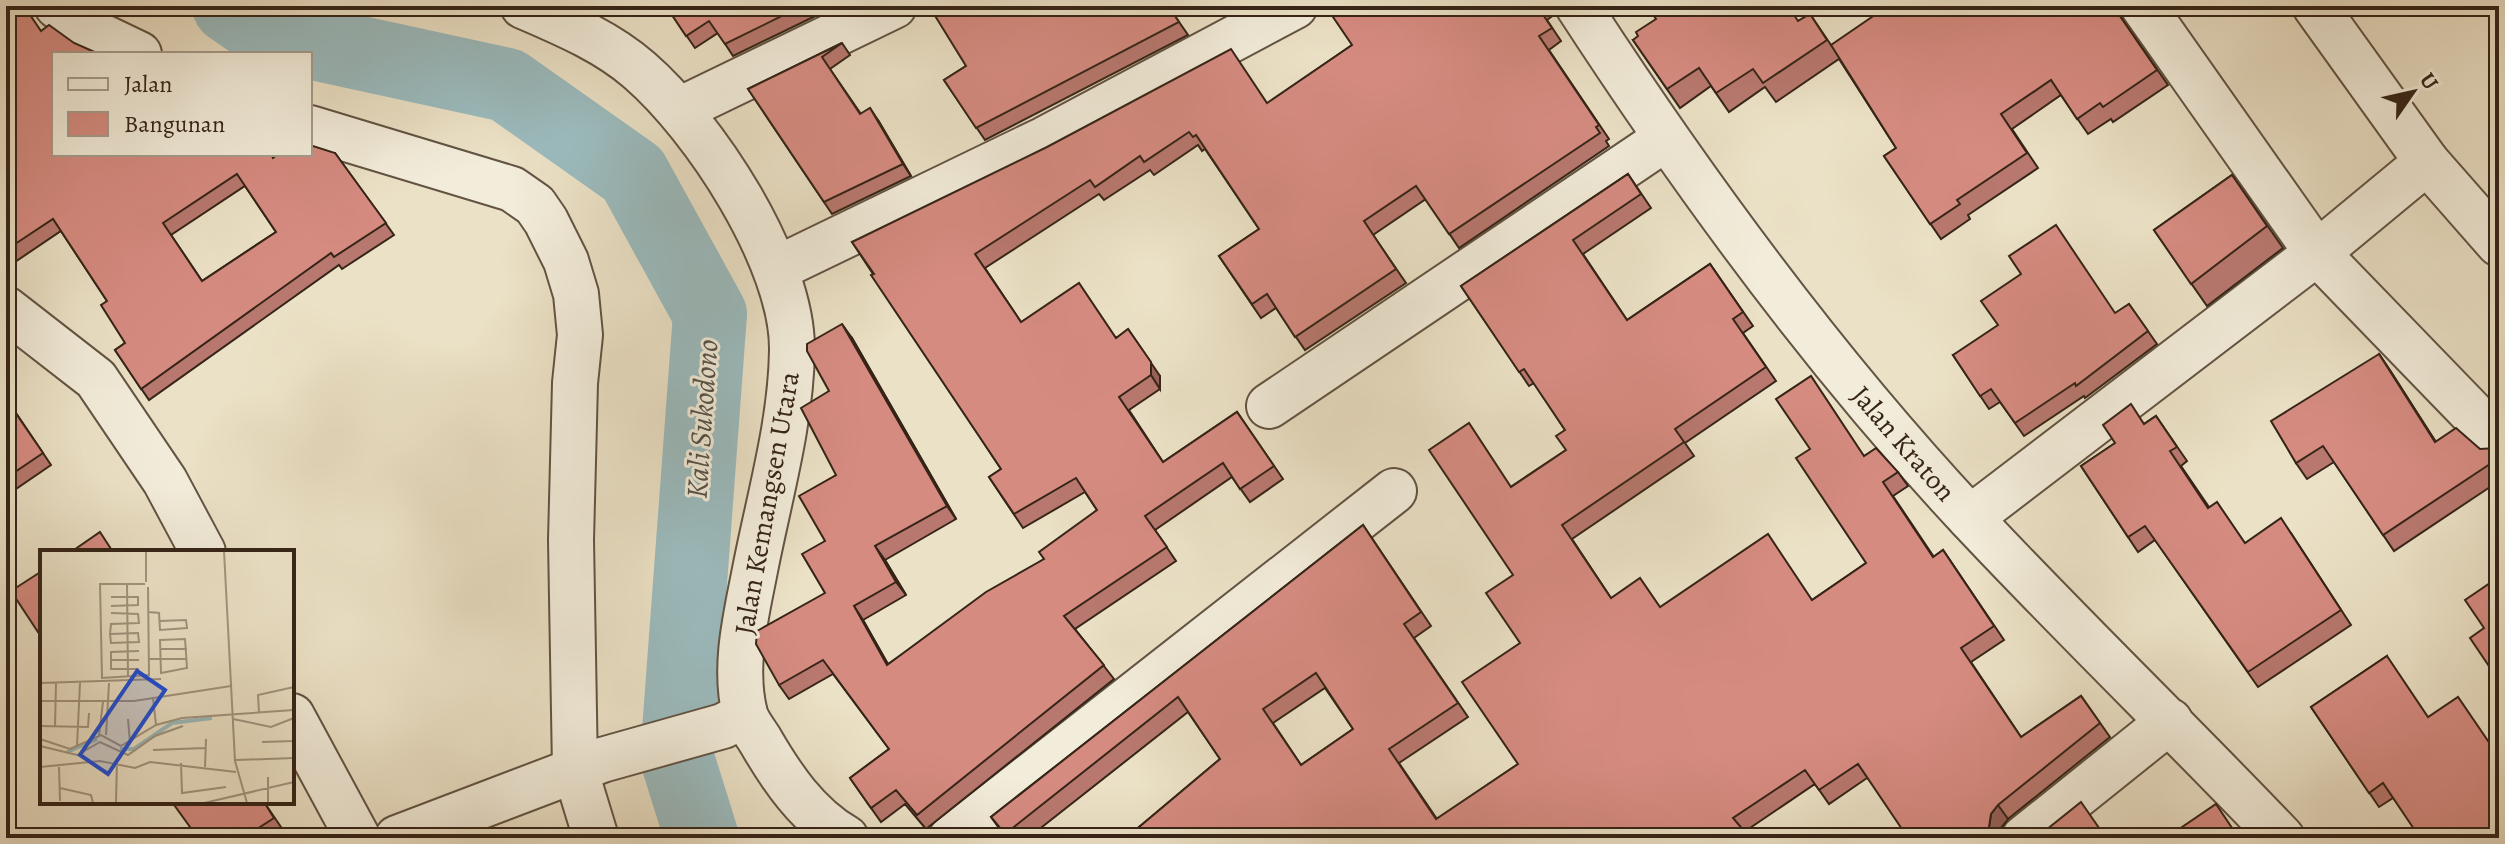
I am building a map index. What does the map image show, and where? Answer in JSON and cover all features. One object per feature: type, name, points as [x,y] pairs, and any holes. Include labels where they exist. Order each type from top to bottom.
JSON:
[{"type":"street","points":[[57,6],[93,32],[135,52]]},
{"type":"street","name":"Jalan Kemangsen Utara","points":[[523,6],[575,29],[636,67],[681,109],[717,159],[776,269],[792,346],[787,409],[743,627],[734,721],[785,783],[827,827],[846,838]]},
{"type":"street","points":[[681,109],[894,6]]},
{"type":"street","points":[[776,269],[1045,139],[1295,6]]},
{"type":"street","name":"Jalan Kraton","points":[[1578,6],[1665,139],[1843,373],[1970,518],[2282,838]]},
{"type":"street","points":[[2143,6],[2317,253],[2499,441]]},
{"type":"street","points":[[2315,6],[2427,162],[2499,244]]},
{"type":"street","points":[[312,129],[512,189],[535,205],[566,261],[576,294],[580,335],[575,383],[571,540],[596,838]]},
{"type":"street","points":[[1269,406],[1665,139]]},
{"type":"street","points":[[1970,518],[2317,253],[2427,162]]},
{"type":"street","points":[[6,309],[96,379],[165,481],[202,550]]},
{"type":"street","points":[[951,838],[1394,491]]},
{"type":"street","points":[[294,720],[358,838]]},
{"type":"street","points":[[397,838],[588,764],[734,721]]},
{"type":"street","points":[[2024,838],[2170,721]]},
{"type":"building","points":[[6,6],[24,6],[41,31],[49,25],[74,43],[94,52],[52,52],[52,156],[273,158],[312,156],[312,146],[335,153],[386,223],[334,257],[331,253],[141,389],[115,350],[125,343],[101,305],[107,301],[53,219],[6,250]],"holes":[[[237,174],[276,232],[202,281],[163,223]]]},
{"type":"building","points":[[666,6],[802,6],[725,44],[709,21],[686,36]]},
{"type":"building","points":[[929,6],[1168,6],[1179,22],[976,128],[944,80],[966,66]]},
{"type":"building","points":[[1343,6],[1537,6],[1552,28],[1539,36],[1599,125],[1596,127],[1600,133],[1449,234],[1416,186],[1364,221],[1396,269],[1295,337],[1267,294],[1252,304],[1219,256],[1259,229],[1196,135],[1193,137],[1189,132],[1144,162],[1140,156],[1095,187],[1090,180],[975,254],[1021,322],[1079,283],[1116,338],[1128,329],[1151,362],[1151,375],[1119,397],[1163,462],[1237,412],[1274,466],[1240,489],[1223,463],[1145,516],[1167,547],[1064,616],[1104,665],[917,815],[896,790],[871,808],[850,778],[889,749],[823,660],[779,685],[756,644],[757,631],[825,593],[802,554],[825,541],[799,496],[836,475],[801,408],[829,391],[807,351],[807,344],[842,324],[947,506],[875,546],[896,582],[854,606],[887,665],[986,592],[1044,559],[1039,552],[1097,510],[1076,478],[1014,514],[989,477],[1001,469],[852,242],[1047,147],[1231,49],[1267,103],[1352,45],[1331,14]]},
{"type":"building","points":[[1647,6],[1788,6],[1798,21],[1810,14],[1827,40],[1763,83],[1753,69],[1716,93],[1699,68],[1667,89],[1633,40],[1638,36],[1636,32],[1656,19]]},
{"type":"building","points":[[1888,6],[2113,6],[2157,70],[2103,107],[2100,103],[2077,119],[2051,80],[2001,114],[2027,153],[1957,200],[1960,204],[1930,224],[1884,156],[1896,148],[1831,45]]},
{"type":"building","points":[[842,43],[822,57],[860,114],[870,108],[903,164],[824,202],[748,89]]},
{"type":"building","points":[[1628,174],[1641,194],[1573,240],[1627,320],[1710,264],[1743,312],[1733,319],[1766,367],[1675,429],[1684,442],[1562,525],[1611,598],[1640,578],[1660,607],[1768,534],[1812,600],[1866,563],[1796,458],[1810,449],[1776,399],[1811,376],[1864,456],[1876,448],[1898,472],[1883,482],[1933,557],[1943,550],[1994,626],[1961,648],[2021,737],[2081,696],[2100,723],[1998,805],[1991,814],[1989,827],[1994,838],[1908,838],[1858,764],[1819,790],[1805,770],[1733,818],[1750,838],[1126,838],[1220,759],[1178,697],[1005,834],[991,817],[1363,525],[1421,612],[1404,624],[1458,703],[1389,749],[1436,819],[1518,764],[1462,682],[1520,643],[1486,593],[1513,575],[1429,450],[1469,423],[1511,487],[1566,450],[1556,436],[1565,430],[1524,369],[1519,372],[1461,286]],"holes":[[[1316,673],[1353,729],[1301,765],[1263,709]]]},
{"type":"building","points":[[2232,175],[2267,226],[2191,284],[2154,230]]},
{"type":"building","points":[[2056,225],[2115,313],[2129,304],[2148,331],[2076,386],[2075,383],[2015,423],[1991,389],[1980,396],[1953,355],[1998,325],[1981,301],[2021,274],[2009,256]]},
{"type":"building","points":[[2379,354],[2435,442],[2456,428],[2480,449],[2497,448],[2499,452],[2499,458],[2383,535],[2323,446],[2296,463],[2271,421]]},
{"type":"building","points":[[6,399],[43,453],[6,478]]},
{"type":"building","points":[[2131,404],[2144,424],[2156,416],[2177,447],[2170,451],[2208,508],[2217,502],[2245,543],[2281,518],[2341,610],[2248,672],[2145,526],[2128,537],[2081,466],[2115,443],[2103,425]]},
{"type":"building","points":[[100,532],[112,550],[74,550]]},
{"type":"building","points":[[40,572],[38,632],[11,591]]},
{"type":"building","points":[[2499,577],[2499,681],[2470,638],[2484,628],[2465,600]]},
{"type":"building","points":[[2387,656],[2428,717],[2458,697],[2499,757],[2499,838],[2420,838],[2383,783],[2369,793],[2311,707]]},
{"type":"building","points":[[2081,802],[2106,838],[2036,838]]},
{"type":"building","points":[[173,804],[265,804],[274,818],[243,838],[198,838]]},
{"type":"building","points":[[2216,804],[2236,834],[2229,838],[2166,838]]},
{"type":"waterway","name":"Kali Sukodono","points":[[229,6],[268,33],[507,85],[633,174],[710,314],[677,758],[702,838]]}]
